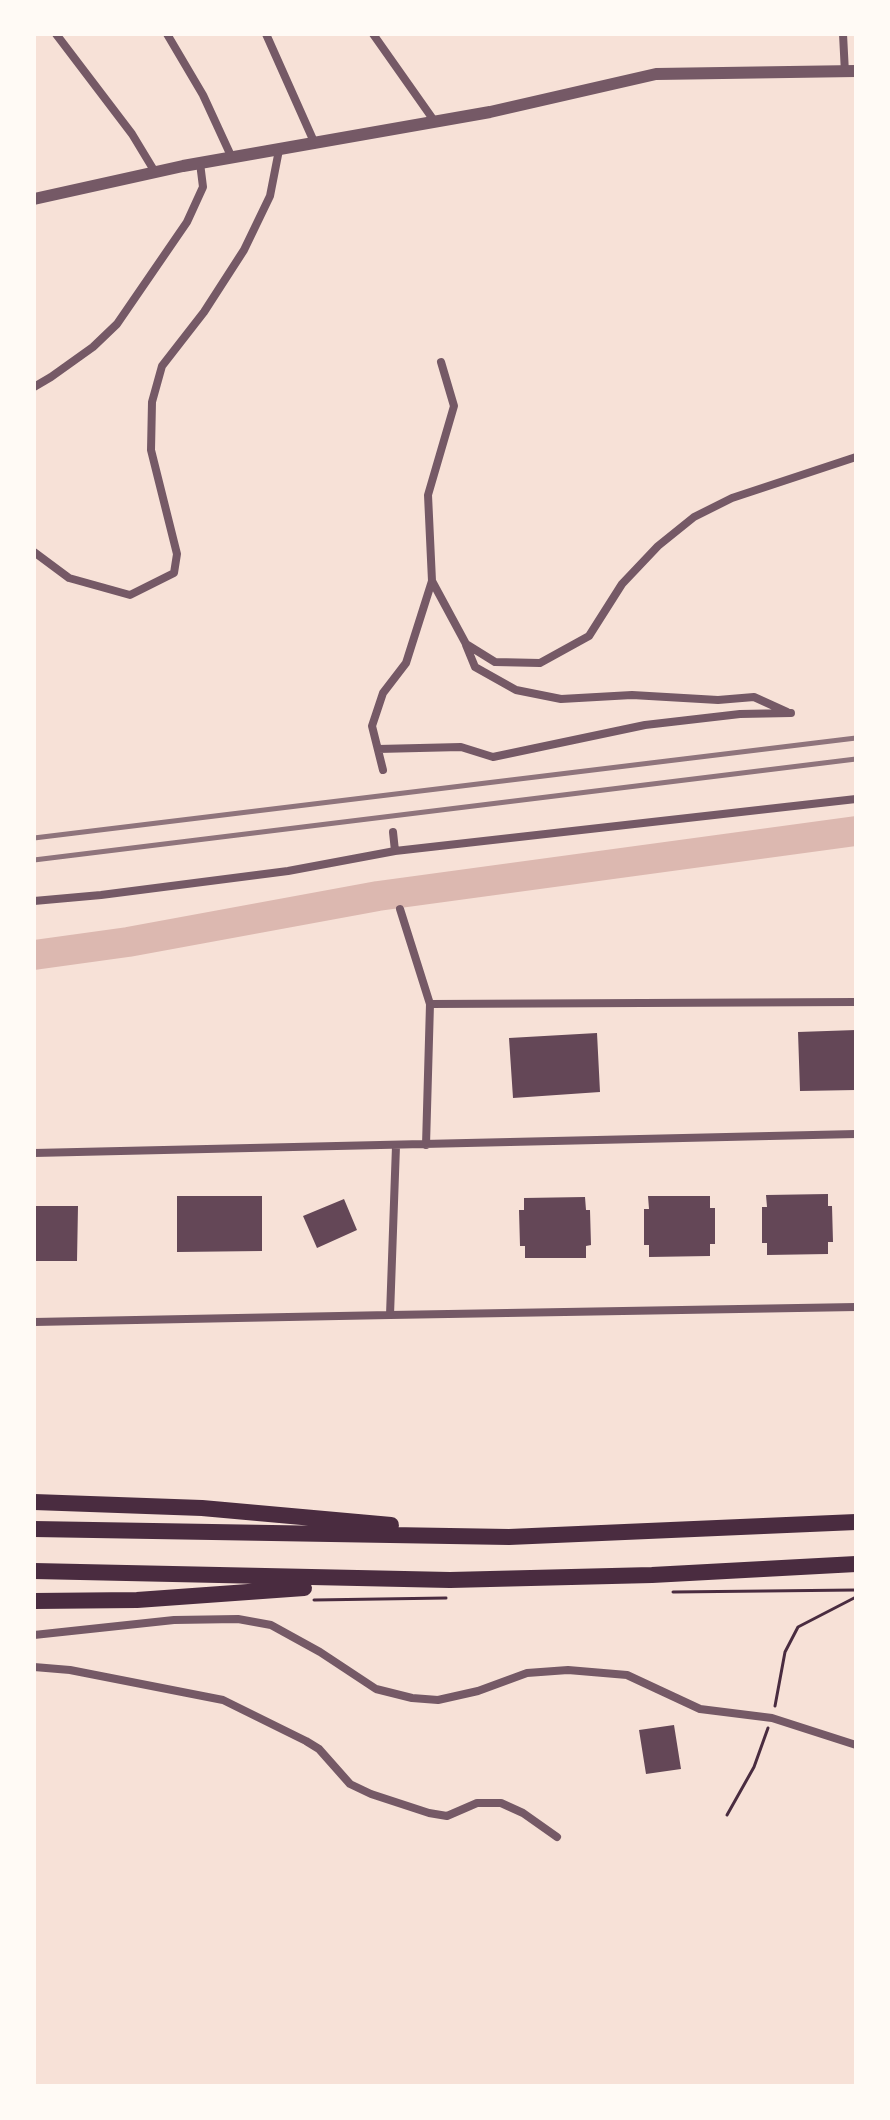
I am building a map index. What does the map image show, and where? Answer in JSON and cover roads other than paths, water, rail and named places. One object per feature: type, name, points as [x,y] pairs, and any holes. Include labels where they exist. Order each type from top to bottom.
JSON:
[{"type":"highway","points":[[34,1502],[202,1508],[509,1537]]},
{"type":"highway","points":[[34,1529],[509,1537],[856,1522]]},
{"type":"highway","points":[[34,1601],[137,1600],[450,1580],[652,1575],[856,1564]]},
{"type":"highway","points":[[34,1571],[450,1580]]},
{"type":"street","points":[[56,34],[132,134],[155,172]]},
{"type":"street","points":[[167,34],[203,95],[232,158]]},
{"type":"street","points":[[266,34],[315,144]]},
{"type":"street","points":[[373,34],[435,122]]},
{"type":"street","points":[[34,199],[200,163],[435,122],[656,74],[851,72],[843,34]]},
{"type":"street","points":[[34,552],[69,578],[130,595],[174,573],[177,554],[151,450],[152,402],[162,366],[204,312],[244,250],[270,196],[279,150]]},
{"type":"street","points":[[34,387],[93,347],[117,324],[187,222],[203,187],[200,163]]},
{"type":"street","points":[[383,770],[372,726],[383,693],[406,663],[432,581],[428,495],[454,406],[441,362]]},
{"type":"street","points":[[466,644],[495,662],[540,663],[589,636],[622,584],[658,546],[694,517],[732,498],[856,457]]},
{"type":"street","points":[[378,749],[461,747],[493,757],[645,725],[740,714],[791,713],[754,697],[718,700],[632,695],[561,699],[516,690],[475,667],[432,581]]},
{"type":"street","points":[[34,901],[288,871],[395,851],[856,799]]},
{"type":"street","points":[[393,832],[395,851]]},
{"type":"street","points":[[400,909],[430,1004],[426,1145]]},
{"type":"street","points":[[430,1004],[856,1002]]},
{"type":"street","points":[[34,1153],[856,1134]]},
{"type":"street","points":[[390,1315],[396,1146]]},
{"type":"street","points":[[34,1322],[856,1307]]},
{"type":"street","points":[[34,1635],[174,1620],[238,1619],[271,1625],[320,1652],[376,1689],[412,1698],[438,1700],[478,1691],[527,1673],[568,1670],[627,1675],[700,1709],[772,1718],[856,1745]]},
{"type":"street","points":[[34,1667],[70,1670],[223,1700],[319,1749],[350,1784],[371,1794],[447,1816],[477,1803],[501,1803],[523,1813],[557,1837]]},
{"type":"waterway","points":[[34,955],[128,942],[378,896],[856,831]]},
{"type":"railway","points":[[34,838],[856,738]]},
{"type":"railway","points":[[34,860],[856,759]]}]
